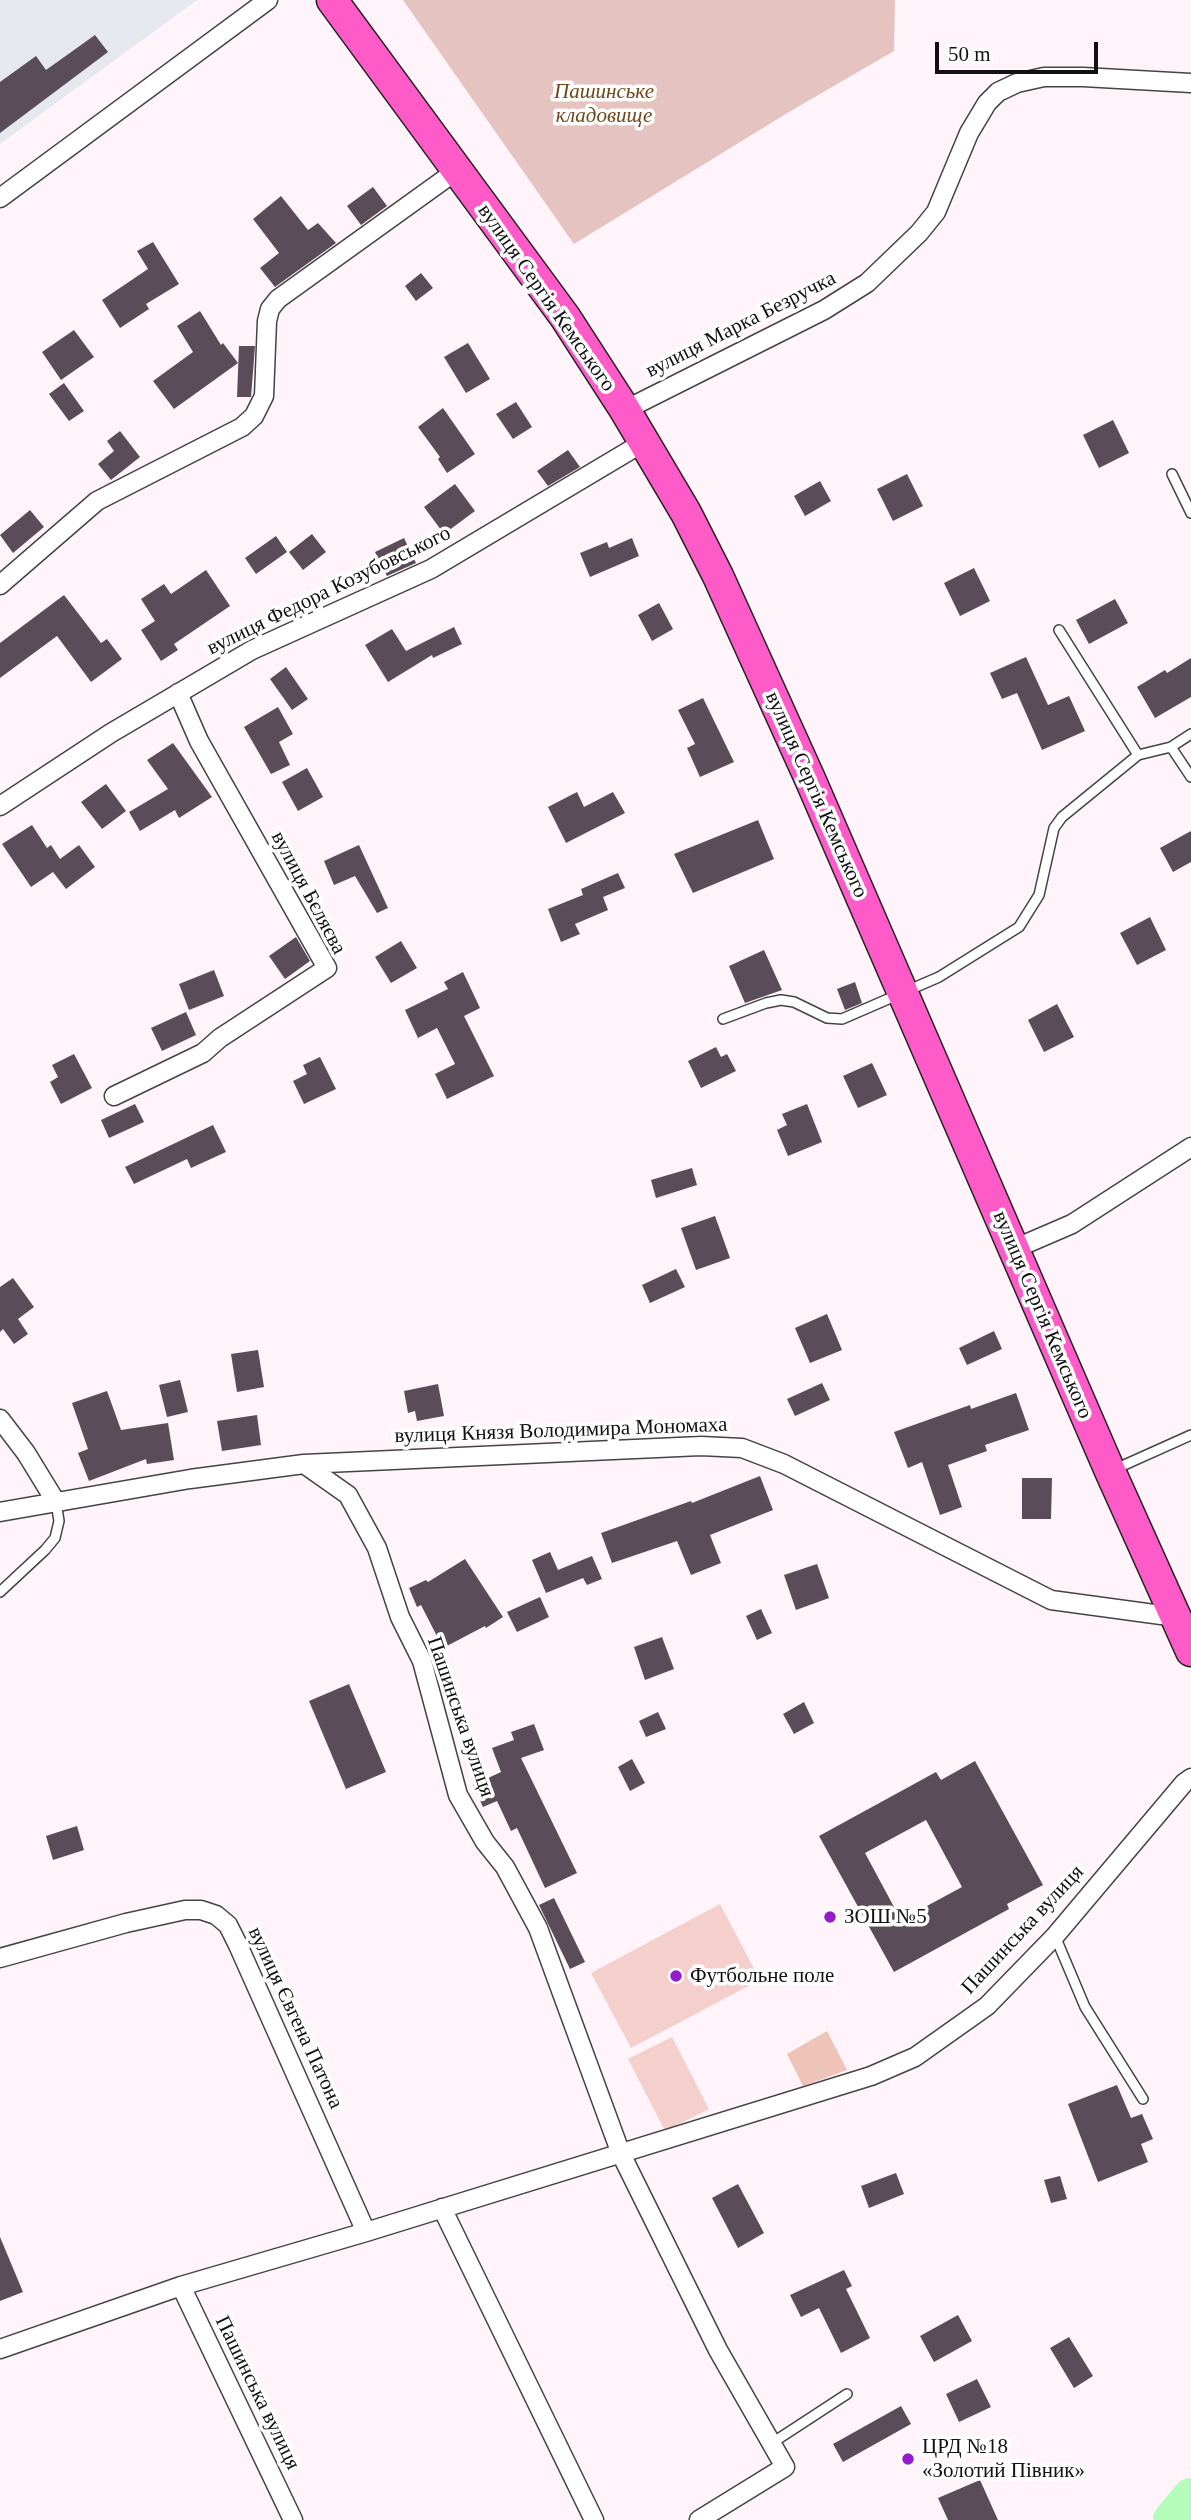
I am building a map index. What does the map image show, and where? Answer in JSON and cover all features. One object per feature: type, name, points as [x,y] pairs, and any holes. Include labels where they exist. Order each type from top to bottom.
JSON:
[{"type":"highway","name":"вулиця Сергія Кемського","points":[[332,0],[565,317],[625,410],[686,513],[718,576],[810,779],[902,995],[1191,1651]]},
{"type":"street","points":[[0,198],[268,0]]},
{"type":"street","name":"вулиця Марка Безручка","points":[[625,410],[824,310],[867,283],[919,233],[936,212],[969,133],[987,103],[998,92],[1017,83],[1044,77],[1083,76],[1191,83]]},
{"type":"street","points":[[0,585],[97,501],[242,427],[254,416],[264,396],[267,321],[270,309],[278,299],[456,171]]},
{"type":"street","name":"вулиця Федора Козубовського","points":[[0,806],[111,733],[252,650],[431,569],[644,442]]},
{"type":"street","name":"вулиця Бєляєва","points":[[114,1096],[203,1053],[220,1038],[327,968],[199,741],[178,693]]},
{"type":"street","points":[[1014,1249],[1072,1224],[1191,1147]]},
{"type":"street","points":[[0,1419],[26,1453],[56,1502]]},
{"type":"street","name":"вулиця Князя Володимира Мономаха","points":[[0,1512],[190,1479],[304,1464],[701,1446],[741,1448],[784,1464],[1051,1600],[1176,1617]]},
{"type":"street","name":"Пашинська вулиця","points":[[304,1464],[348,1495],[377,1548],[400,1617],[422,1661],[458,1795],[485,1842],[505,1867],[538,1928],[621,2154]]},
{"type":"street","name":"Пашинська вулиця","points":[[0,2349],[181,2286],[366,2232],[872,2076],[915,2057],[987,2006],[1055,1936],[1191,1778]]},
{"type":"street","name":"вулиця Євгена Патона","points":[[0,1958],[126,1923],[185,1910],[201,1910],[216,1915],[228,1926],[238,1945],[366,2232]]},
{"type":"street","points":[[621,2154],[718,2350],[785,2467],[699,2520]]},
{"type":"street","points":[[442,2208],[594,2520]]},
{"type":"street","name":"Пашинська вулиця","points":[[181,2286],[293,2520]]},
{"type":"lane","points":[[1172,474],[1191,513]]},
{"type":"lane","points":[[1059,630],[1138,755]]},
{"type":"lane","points":[[723,1019],[781,1000],[794,1002],[827,1018],[842,1019],[939,977],[1019,927],[1039,895],[1054,828],[1062,817],[1138,755],[1171,747],[1191,734]]},
{"type":"lane","points":[[1171,747],[1191,777]]},
{"type":"lane","points":[[1110,1471],[1191,1435]]},
{"type":"lane","points":[[0,1592],[55,1538],[59,1521],[56,1502]]},
{"type":"lane","points":[[1055,1936],[1085,2007],[1143,2099]]},
{"type":"lane","points":[[772,2443],[848,2395]]},
{"type":"shaded area","points":[[0,0],[197,0],[0,144]]},
{"type":"shaded area","name":"Футбольне поле","points":[[720,1904],[760,1980],[631,2048],[591,1973]]},
{"type":"shaded area","points":[[827,2031],[847,2070],[803,2086],[787,2054]]},
{"type":"shaded area","points":[[672,2037],[709,2109],[665,2131],[628,2059]]},
{"type":"green space","name":"Пашинське кладовище","points":[[403,0],[895,0],[894,51],[574,244]]},
{"type":"building","points":[[95,35],[108,52],[0,133],[0,82],[36,56],[46,70]]},
{"type":"building","points":[[373,187],[387,206],[361,225],[347,206]]},
{"type":"building","points":[[281,196],[308,230],[318,223],[336,243],[275,287],[260,268],[279,253],[253,219]]},
{"type":"building","points":[[153,242],[179,284],[146,304],[149,309],[120,328],[102,300],[148,269],[137,251]]},
{"type":"building","points":[[421,273],[433,288],[416,301],[405,286]]},
{"type":"building","points":[[200,311],[221,345],[223,343],[238,363],[174,409],[153,381],[193,352],[177,326]]},
{"type":"building","points":[[74,330],[94,357],[61,380],[42,352]]},
{"type":"building","points":[[468,343],[490,379],[466,393],[444,357]]},
{"type":"building","points":[[239,346],[255,346],[251,397],[237,397]]},
{"type":"building","points":[[64,383],[84,411],[69,421],[49,394]]},
{"type":"building","points":[[516,402],[532,427],[513,439],[496,414]]},
{"type":"building","points":[[443,408],[475,454],[447,473],[438,459],[440,457],[418,427]]},
{"type":"building","points":[[1113,420],[1129,453],[1099,468],[1083,435]]},
{"type":"building","points":[[120,431],[140,457],[111,480],[98,464],[114,451],[107,441]]},
{"type":"building","points":[[568,450],[580,467],[548,486],[537,471]]},
{"type":"building","points":[[907,474],[923,506],[893,521],[877,489]]},
{"type":"building","points":[[820,481],[831,501],[805,516],[794,496]]},
{"type":"building","points":[[455,484],[475,511],[444,534],[424,507]]},
{"type":"building","points":[[30,510],[44,527],[13,553],[0,535]]},
{"type":"building","points":[[312,534],[326,552],[303,570],[289,552]]},
{"type":"building","points":[[276,536],[287,552],[256,574],[245,558]]},
{"type":"building","points":[[404,538],[416,563],[387,576],[375,552]]},
{"type":"building","points":[[632,538],[639,556],[590,577],[580,553],[607,542],[609,548]]},
{"type":"building","points":[[974,568],[990,601],[960,616],[944,583]]},
{"type":"building","points":[[206,570],[230,606],[174,644],[178,650],[161,661],[141,630],[155,621],[141,599],[164,584],[171,594]]},
{"type":"building","points":[[64,595],[101,643],[107,639],[122,659],[91,682],[57,636],[0,678],[0,643]]},
{"type":"building","points":[[1115,599],[1128,623],[1089,644],[1076,620]]},
{"type":"building","points":[[659,603],[673,629],[652,641],[638,615]]},
{"type":"building","points":[[454,627],[462,644],[433,658],[432,655],[388,682],[365,645],[392,629],[406,651]]},
{"type":"building","points":[[1026,657],[1048,705],[1069,696],[1085,731],[1042,750],[1017,693],[1002,699],[990,673]]},
{"type":"building","points":[[1191,658],[1191,697],[1155,718],[1137,687]]},
{"type":"building","points":[[286,667],[308,699],[292,710],[270,679]]},
{"type":"building","points":[[703,698],[734,762],[700,777],[687,748],[695,744],[678,710]]},
{"type":"building","points":[[278,707],[293,734],[279,742],[290,765],[271,774],[244,727]]},
{"type":"building","points":[[173,743],[212,797],[179,818],[175,810],[140,831],[129,812],[168,789],[147,760]]},
{"type":"building","points":[[307,768],[323,797],[298,811],[282,782]]},
{"type":"building","points":[[106,784],[126,811],[102,829],[81,802]]},
{"type":"building","points":[[577,792],[584,807],[613,792],[625,813],[566,843],[548,807]]},
{"type":"building","points":[[758,820],[774,859],[693,893],[674,854]]},
{"type":"building","points":[[32,825],[47,848],[51,845],[60,859],[79,845],[95,867],[66,889],[53,872],[31,887],[2,844]]},
{"type":"building","points":[[1191,831],[1191,862],[1173,872],[1160,848]]},
{"type":"building","points":[[359,845],[388,908],[377,913],[355,876],[334,885],[324,861]]},
{"type":"building","points":[[618,873],[625,888],[603,897],[608,910],[575,924],[580,934],[561,942],[548,909],[583,895],[581,889]]},
{"type":"building","points":[[1150,917],[1166,950],[1137,965],[1120,933]]},
{"type":"building","points":[[296,937],[310,961],[285,979],[269,956]]},
{"type":"building","points":[[401,941],[417,968],[391,983],[375,957]]},
{"type":"building","points":[[764,950],[782,990],[745,1003],[729,966]]},
{"type":"building","points":[[214,970],[224,996],[189,1010],[179,984]]},
{"type":"building","points":[[463,972],[480,1008],[464,1016],[494,1076],[447,1099],[435,1074],[455,1064],[437,1028],[418,1038],[405,1010],[448,989],[444,982]]},
{"type":"building","points":[[855,982],[862,1003],[845,1010],[837,989]]},
{"type":"building","points":[[1057,1004],[1074,1037],[1044,1052],[1028,1020]]},
{"type":"building","points":[[186,1012],[196,1035],[162,1051],[151,1028]]},
{"type":"building","points":[[716,1047],[721,1057],[727,1054],[736,1071],[701,1088],[688,1061]]},
{"type":"building","points":[[74,1054],[92,1088],[61,1104],[50,1082],[58,1077],[52,1065]]},
{"type":"building","points":[[320,1057],[336,1089],[304,1104],[293,1081],[307,1074],[303,1065]]},
{"type":"building","points":[[872,1063],[887,1095],[858,1108],[843,1076]]},
{"type":"building","points":[[135,1104],[144,1122],[109,1138],[101,1120]]},
{"type":"building","points":[[807,1104],[822,1142],[788,1156],[777,1130],[787,1125],[782,1114]]},
{"type":"building","points":[[213,1125],[226,1152],[191,1168],[187,1159],[134,1184],[125,1167]]},
{"type":"building","points":[[692,1168],[697,1185],[656,1198],[651,1180]]},
{"type":"building","points":[[715,1216],[730,1258],[696,1270],[681,1228]]},
{"type":"building","points":[[676,1269],[685,1287],[650,1303],[642,1285]]},
{"type":"building","points":[[13,1278],[34,1307],[18,1319],[28,1334],[14,1344],[3,1329],[0,1332],[0,1287]]},
{"type":"building","points":[[827,1314],[842,1350],[810,1363],[795,1328]]},
{"type":"building","points":[[994,1331],[1002,1349],[967,1365],[959,1348]]},
{"type":"building","points":[[258,1350],[264,1387],[237,1392],[231,1354]]},
{"type":"building","points":[[180,1380],[188,1412],[167,1417],[159,1385]]},
{"type":"building","points":[[822,1383],[830,1400],[795,1416],[787,1399]]},
{"type":"building","points":[[438,1384],[444,1416],[417,1421],[415,1411],[408,1413],[404,1391]]},
{"type":"building","points":[[107,1391],[121,1430],[168,1423],[174,1460],[147,1464],[146,1459],[89,1481],[78,1453],[88,1449],[72,1403]]},
{"type":"building","points":[[1016,1393],[1029,1430],[985,1445],[987,1451],[948,1465],[962,1507],[940,1515],[922,1462],[908,1468],[894,1432],[970,1405],[971,1409]]},
{"type":"building","points":[[257,1415],[261,1445],[222,1451],[217,1421]]},
{"type":"building","points":[[760,1476],[773,1510],[710,1535],[721,1563],[691,1575],[677,1541],[612,1563],[601,1533],[691,1501],[692,1503]]},
{"type":"building","points":[[1022,1478],[1052,1478],[1051,1519],[1022,1519]]},
{"type":"building","points":[[550,1552],[558,1570],[592,1556],[602,1579],[587,1585],[583,1578],[546,1593],[532,1560]]},
{"type":"building","points":[[465,1559],[503,1617],[443,1648],[421,1605],[417,1607],[409,1588],[426,1580],[428,1582]]},
{"type":"building","points":[[817,1564],[829,1598],[796,1610],[784,1575]]},
{"type":"building","points":[[540,1597],[549,1617],[517,1632],[507,1612]]},
{"type":"building","points":[[761,1609],[772,1633],[757,1640],[746,1616]]},
{"type":"building","points":[[662,1637],[674,1669],[645,1680],[634,1647]]},
{"type":"building","points":[[349,1684],[386,1772],[346,1789],[309,1701]]},
{"type":"building","points":[[804,1702],[814,1723],[794,1734],[783,1714]]},
{"type":"building","points":[[658,1712],[666,1729],[646,1737],[639,1721]]},
{"type":"building","points":[[534,1724],[544,1750],[521,1758],[577,1873],[545,1888],[517,1828],[511,1831],[497,1801],[483,1807],[473,1785],[501,1772],[492,1748],[514,1740],[511,1732]]},
{"type":"building","points":[[632,1759],[645,1783],[630,1791],[618,1767]]},
{"type":"building","points":[[975,1761],[1043,1885],[1007,1904],[1009,1909],[894,1972],[819,1836],[936,1772],[941,1780]],"holes":[[[926,1820],[962,1887],[901,1920],[865,1853]]]},
{"type":"building","points":[[77,1826],[84,1850],[53,1860],[46,1836]]},
{"type":"building","points":[[554,1898],[585,1962],[570,1969],[539,1905]]},
{"type":"building","points":[[1117,2085],[1131,2118],[1142,2114],[1153,2139],[1141,2144],[1148,2162],[1098,2182],[1068,2104]]},
{"type":"building","points":[[896,2173],[904,2194],[869,2208],[861,2186]]},
{"type":"building","points":[[1060,2176],[1067,2199],[1051,2203],[1044,2180]]},
{"type":"building","points":[[738,2184],[764,2233],[738,2248],[712,2198]]},
{"type":"building","points":[[0,2237],[23,2292],[0,2301]]},
{"type":"building","points":[[844,2270],[852,2286],[846,2289],[870,2338],[841,2353],[819,2308],[801,2317],[790,2295]]},
{"type":"building","points":[[958,2315],[972,2341],[934,2362],[920,2336]]},
{"type":"building","points":[[1069,2337],[1093,2376],[1074,2388],[1050,2348]]},
{"type":"building","points":[[977,2379],[991,2407],[959,2422],[946,2394]]},
{"type":"building","points":[[901,2406],[911,2424],[843,2462],[833,2444]]},
{"type":"building","points":[[980,2480],[998,2520],[948,2520],[938,2498]]},
{"type":"waterway","points":[[1172,2520],[1191,2497]]},
{"type":"place","name":"ЗОШ №5","points":[[830,1917]]},
{"type":"place","name":"Футбольне поле","points":[[676,1976]]},
{"type":"place","name":"ЦРД №18 «Золотий Півник»","points":[[908,2459]]}]
